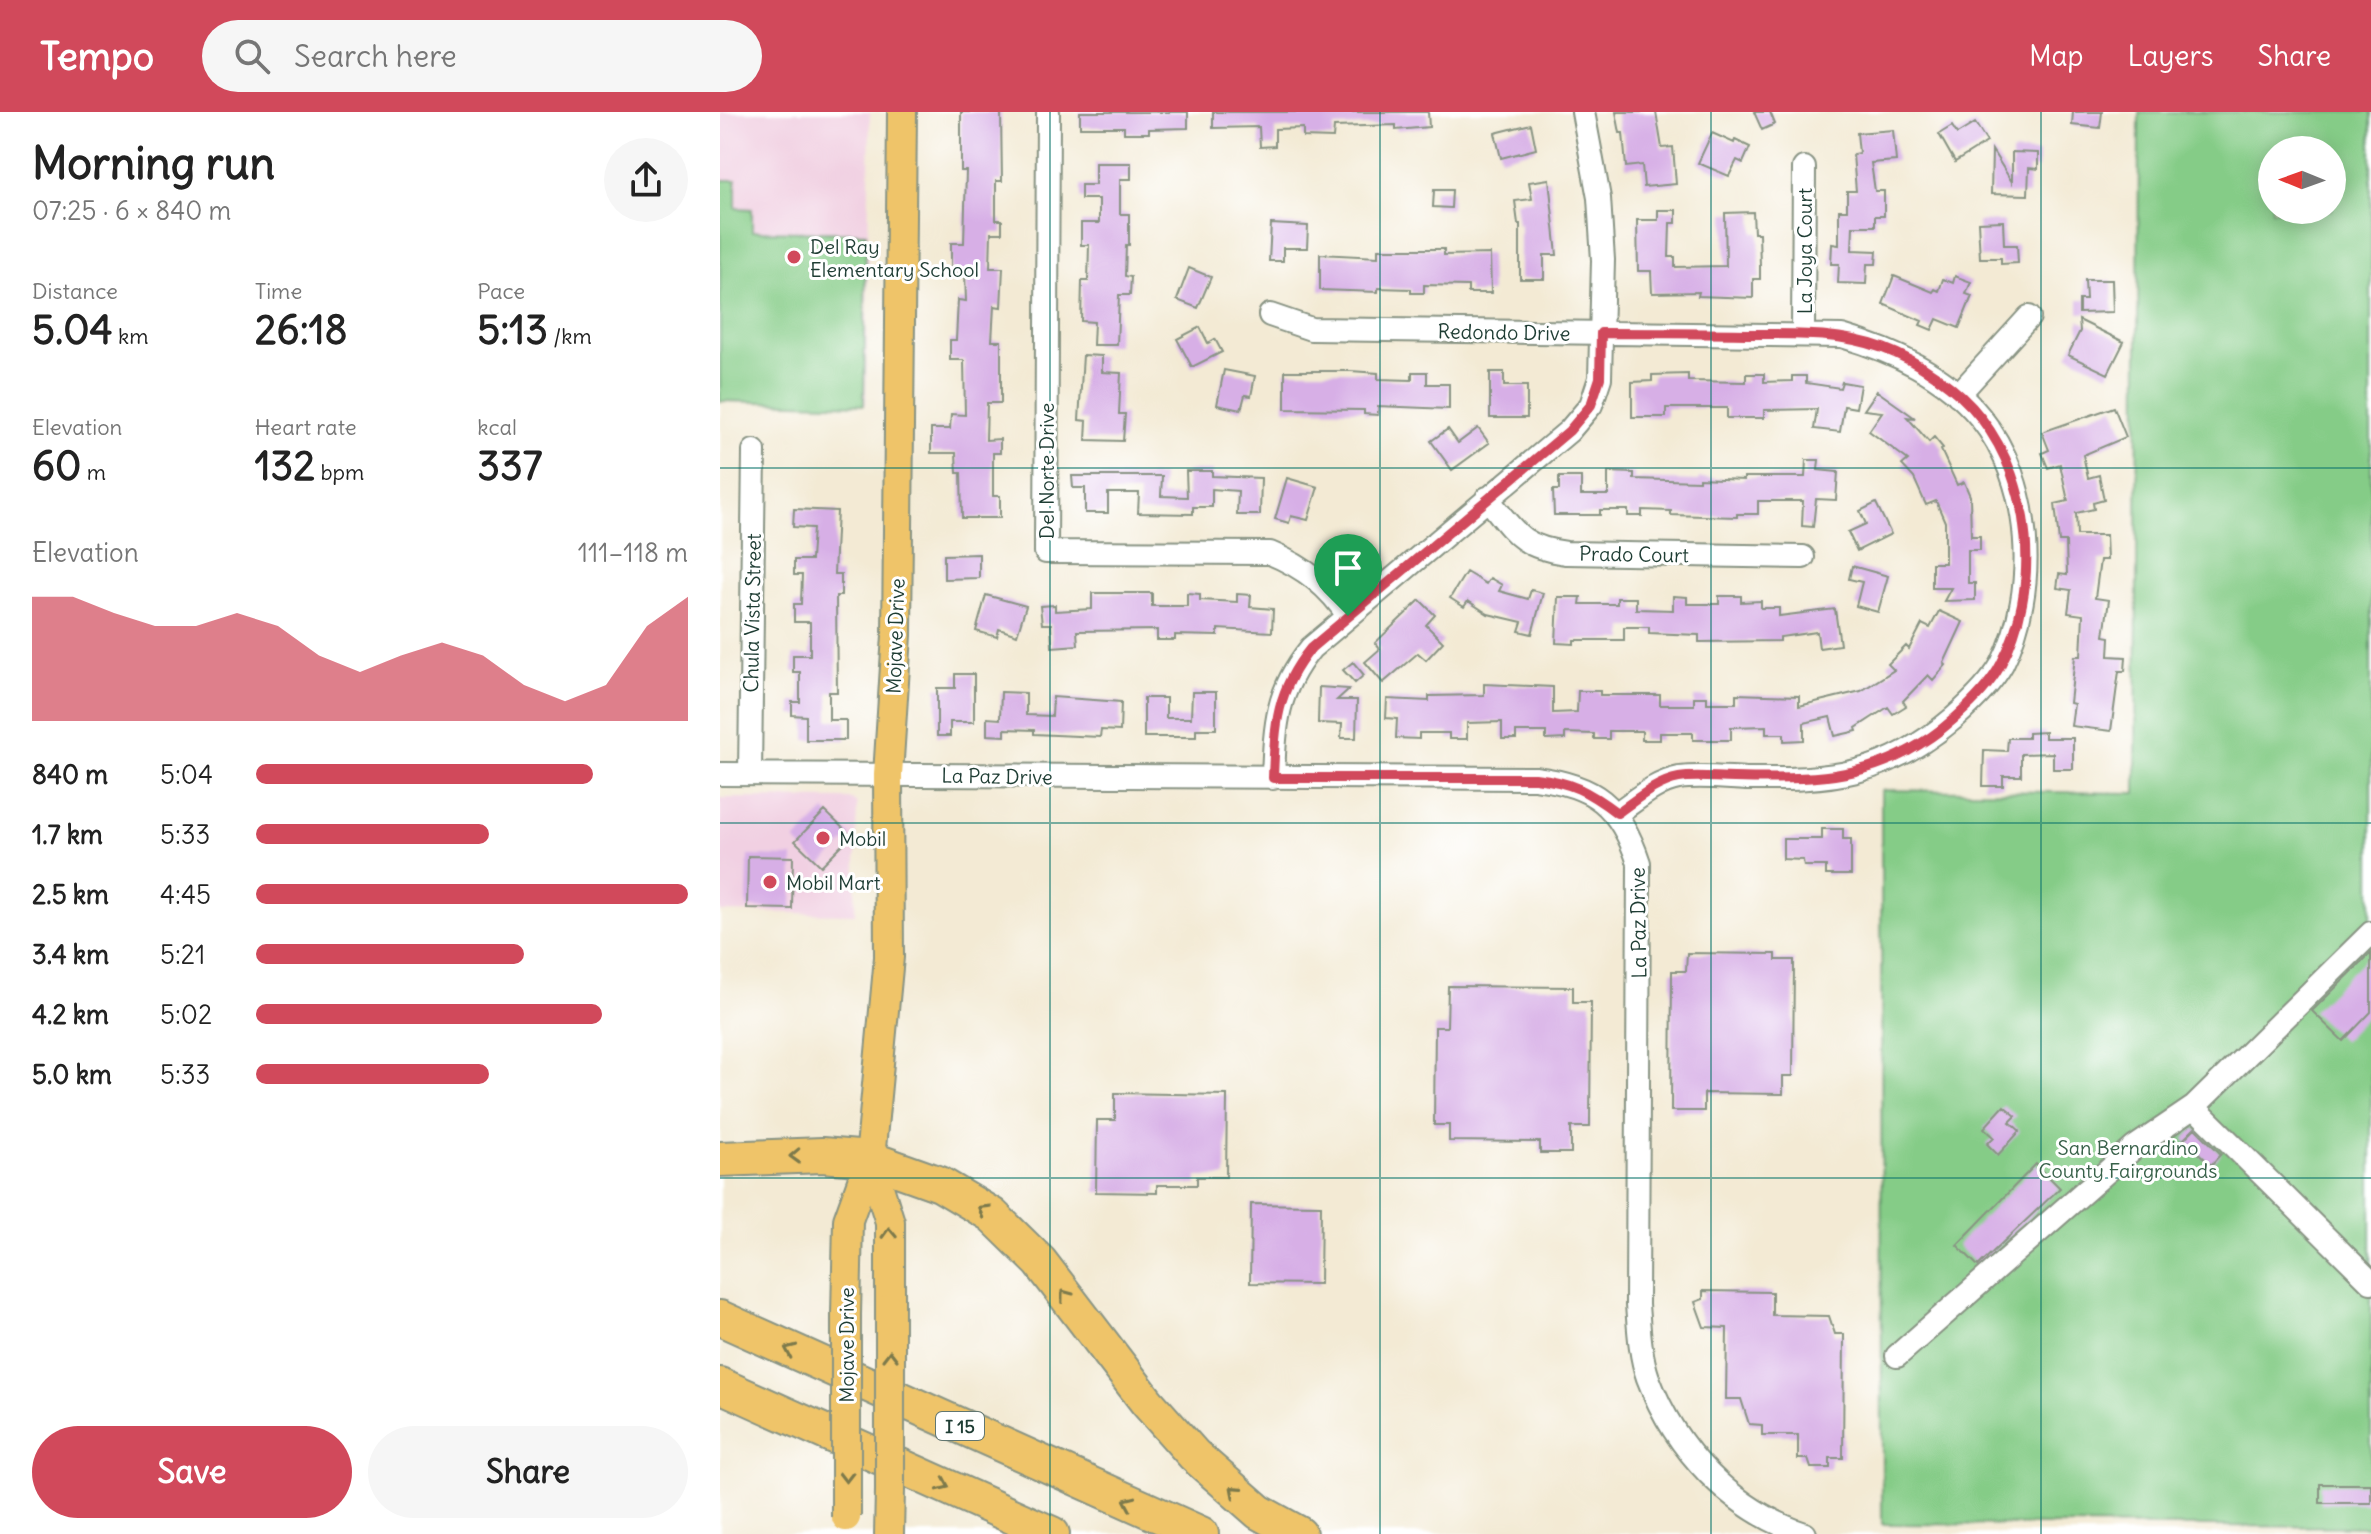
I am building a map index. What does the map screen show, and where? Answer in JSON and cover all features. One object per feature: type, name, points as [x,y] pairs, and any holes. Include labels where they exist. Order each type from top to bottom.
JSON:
[{"type":"highway","points":[[720,1159],[822,1155],[870,1159],[940,1184],[992,1215],[1040,1262],[1147,1402],[1194,1455],[1259,1512],[1299,1534]]},
{"type":"highway","name":"I 15","points":[[720,1318],[1201,1534]]},
{"type":"highway","points":[[720,1385],[1052,1534]]},
{"type":"main road","name":"Mojave Drive","points":[[847,1526],[848,1220],[870,1159],[889,957],[888,775],[897,635],[902,112]]},
{"type":"main road","name":"Mojave Drive","points":[[870,1159],[890,1222],[889,1534]]},
{"type":"street","name":"Del Norte Drive","points":[[1048,112],[1046,552],[1270,553],[1312,575],[1339,601],[1348,616]]},
{"type":"street","points":[[1273,778],[1278,710],[1295,668],[1311,648],[1569,431],[1591,405],[1600,378],[1603,260],[1599,198],[1583,112]]},
{"type":"street","name":"La Joya Court","points":[[1803,334],[1804,168]]},
{"type":"street","name":"Redondo Drive","points":[[1270,315],[1311,329],[1842,336],[1885,349],[1932,375],[1981,418],[2003,455],[2018,496],[2027,540],[2024,590],[2015,628],[2001,665],[1983,688],[1956,716],[1922,743],[1889,761],[1854,773],[1807,779],[1681,778],[1660,784],[1617,813]]},
{"type":"street","points":[[1958,395],[2029,317]]},
{"type":"street","name":"Chula Vista Street","points":[[750,774],[754,451]]},
{"type":"street","name":"Prado Court","points":[[1487,498],[1520,537],[1541,550],[1803,557]]},
{"type":"street","name":"La Paz Drive","points":[[720,774],[1535,778],[1566,782],[1592,794],[1617,813],[1631,837],[1639,863],[1637,1305],[1640,1342],[1648,1377],[1669,1424],[1702,1469],[1739,1501],[1789,1529],[1805,1534]]},
{"type":"street","points":[[1897,1356],[2135,1147],[2194,1107],[2371,933]]},
{"type":"street","points":[[2194,1107],[2371,1282]]},
{"type":"shaded area","name":"Del Ray Elementary School","points":[[720,112],[870,112],[866,405],[720,402]]},
{"type":"shaded area","points":[[720,798],[850,799],[857,803],[855,914],[720,912]]},
{"type":"green space","name":"San Bernardino County Fairgrounds","points":[[2139,112],[2371,112],[2371,1527],[1882,1524],[1881,790],[2136,793]]},
{"type":"green space","name":"Del Ray Elementary School","points":[[720,180],[736,180],[736,208],[752,209],[752,231],[866,233],[864,405],[720,401]]},
{"type":"building","points":[[961,112],[1001,112],[1002,181],[996,181],[996,220],[1002,220],[1002,233],[991,233],[990,268],[1003,268],[1001,307],[994,306],[992,341],[1001,341],[1001,403],[987,403],[986,440],[1000,439],[1000,453],[993,453],[993,496],[1000,496],[1000,518],[962,518],[961,473],[957,473],[956,453],[931,453],[931,429],[950,429],[951,414],[965,415],[964,360],[950,360],[950,340],[956,340],[958,300],[966,301],[965,273],[951,273],[951,243],[964,243],[966,171],[961,171]]},
{"type":"building","points":[[1080,112],[1188,112],[1188,128],[1124,133],[1124,127],[1080,127]]},
{"type":"building","points":[[1213,112],[1428,112],[1429,127],[1396,130],[1396,125],[1334,127],[1333,138],[1303,137],[1303,128],[1275,129],[1275,146],[1260,147],[1259,127],[1213,128]]},
{"type":"building","points":[[1616,112],[1656,112],[1662,148],[1673,147],[1676,184],[1644,187],[1642,165],[1626,167],[1623,133],[1620,133]]},
{"type":"building","points":[[1754,112],[1770,112],[1775,124],[1762,130]]},
{"type":"building","points":[[2073,112],[2102,112],[2100,128],[2072,125]]},
{"type":"building","points":[[1975,123],[1987,142],[1955,162],[1939,134],[1952,126],[1957,134]]},
{"type":"building","points":[[1531,124],[1536,149],[1501,158],[1495,133]]},
{"type":"building","points":[[1893,130],[1896,161],[1871,163],[1875,191],[1884,191],[1884,216],[1875,216],[1875,226],[1853,226],[1852,250],[1877,251],[1876,264],[1867,264],[1866,284],[1838,283],[1839,264],[1831,264],[1832,244],[1839,245],[1839,210],[1847,210],[1847,191],[1856,191],[1853,154],[1859,153],[1857,133]]},
{"type":"building","points":[[1712,133],[1750,147],[1743,163],[1737,160],[1729,176],[1698,163]]},
{"type":"building","points":[[1992,150],[2012,182],[2012,152],[2038,153],[2038,169],[2029,168],[2028,195],[1991,194]]},
{"type":"building","points":[[1095,163],[1131,163],[1131,179],[1120,179],[1120,214],[1129,214],[1125,276],[1131,277],[1130,295],[1119,295],[1117,345],[1093,345],[1094,322],[1081,321],[1082,281],[1088,281],[1089,245],[1081,245],[1081,223],[1099,223],[1099,199],[1081,199],[1081,185],[1095,185]]},
{"type":"building","points":[[1549,179],[1557,255],[1544,255],[1544,279],[1520,279],[1520,224],[1515,201],[1532,199],[1529,182]]},
{"type":"building","points":[[1434,190],[1452,190],[1451,208],[1433,207]]},
{"type":"building","points":[[1658,210],[1676,210],[1676,223],[1670,223],[1669,257],[1675,257],[1675,267],[1726,266],[1725,213],[1753,212],[1754,233],[1759,233],[1760,279],[1753,279],[1753,298],[1698,296],[1699,292],[1652,293],[1651,271],[1638,271],[1637,220],[1658,220]]},
{"type":"building","points":[[2003,221],[2004,245],[2017,245],[2018,263],[2001,264],[2001,258],[1980,258],[1978,222]]},
{"type":"building","points":[[1271,224],[1308,226],[1307,248],[1283,248],[1283,261],[1269,261]]},
{"type":"building","points":[[1378,249],[1444,249],[1444,255],[1490,254],[1491,293],[1468,293],[1468,286],[1424,285],[1424,293],[1411,293],[1411,289],[1378,288],[1378,292],[1320,290],[1320,254],[1378,257]]},
{"type":"building","points":[[1189,268],[1211,277],[1198,308],[1177,300]]},
{"type":"building","points":[[1894,276],[1933,292],[1935,289],[1939,291],[1943,279],[1953,283],[1955,276],[1971,282],[1966,294],[1972,296],[1959,328],[1937,319],[1932,330],[1920,325],[1922,321],[1883,304]]},
{"type":"building","points":[[2085,280],[2112,280],[2113,312],[2079,313],[2079,300],[2086,300]]},
{"type":"building","points":[[2079,320],[2124,342],[2108,374],[2068,355],[2080,331]]},
{"type":"building","points":[[1200,327],[1208,343],[1215,339],[1222,352],[1192,367],[1177,339]]},
{"type":"building","points":[[1083,355],[1102,356],[1102,372],[1121,373],[1119,414],[1125,414],[1123,441],[1086,440],[1087,421],[1079,420]]},
{"type":"building","points":[[1224,370],[1255,376],[1251,396],[1245,395],[1241,410],[1217,405]]},
{"type":"building","points":[[1285,371],[1351,371],[1378,373],[1378,379],[1412,380],[1412,372],[1427,372],[1427,384],[1449,384],[1449,409],[1378,406],[1378,415],[1364,414],[1364,410],[1285,409]]},
{"type":"building","points":[[1490,372],[1504,372],[1504,386],[1527,386],[1527,418],[1490,418]]},
{"type":"building","points":[[1688,374],[1688,381],[1746,382],[1746,374],[1764,374],[1764,382],[1792,381],[1792,376],[1806,376],[1806,383],[1840,388],[1842,382],[1860,385],[1856,408],[1844,406],[1840,432],[1814,429],[1817,409],[1764,410],[1764,418],[1727,418],[1727,408],[1666,408],[1666,417],[1632,417],[1632,382],[1652,381],[1652,375]]},
{"type":"building","points":[[1877,391],[1915,418],[1907,417],[1929,442],[1934,437],[1943,448],[1941,450],[1957,485],[1964,482],[1970,496],[1971,536],[1980,536],[1980,550],[1968,550],[1968,583],[1975,583],[1975,600],[1944,601],[1951,588],[1932,588],[1932,563],[1945,563],[1945,522],[1936,501],[1926,505],[1914,478],[1902,465],[1908,460],[1869,431],[1882,412],[1864,410]]},
{"type":"building","points":[[2114,407],[2126,437],[2083,455],[2088,478],[2099,475],[2104,500],[2093,503],[2094,509],[2076,513],[2077,535],[2106,535],[2107,560],[2100,560],[2095,598],[2109,600],[2104,636],[2110,637],[2109,656],[2126,657],[2125,671],[2119,671],[2111,731],[2071,726],[2075,656],[2081,656],[2083,615],[2068,613],[2071,590],[2057,588],[2059,574],[2067,575],[2066,542],[2059,542],[2055,504],[2068,501],[2060,464],[2048,468],[2042,453],[2049,450],[2042,432]]},
{"type":"building","points":[[1478,428],[1489,443],[1452,470],[1431,441],[1448,429],[1458,443]]},
{"type":"building","points":[[1806,460],[1819,460],[1818,470],[1838,472],[1836,500],[1816,499],[1813,527],[1802,526],[1803,501],[1758,501],[1758,514],[1737,514],[1737,517],[1671,515],[1671,511],[1642,510],[1642,516],[1628,516],[1628,510],[1600,510],[1600,515],[1554,515],[1553,490],[1559,490],[1559,477],[1581,477],[1581,495],[1608,495],[1608,472],[1634,473],[1634,479],[1699,481],[1699,478],[1744,480],[1744,477],[1805,477]]},
{"type":"building","points":[[1186,471],[1212,471],[1212,476],[1261,478],[1260,515],[1237,515],[1238,491],[1212,489],[1212,507],[1193,507],[1193,514],[1138,513],[1139,493],[1108,493],[1108,513],[1085,513],[1085,488],[1073,488],[1072,476],[1162,476],[1161,496],[1187,497]]},
{"type":"building","points":[[1287,478],[1318,487],[1308,520],[1291,516],[1289,523],[1275,519]]},
{"type":"building","points":[[1876,503],[1891,534],[1857,551],[1848,532],[1866,524],[1860,511]]},
{"type":"building","points":[[794,509],[837,511],[834,574],[841,574],[841,596],[836,596],[837,692],[829,692],[829,720],[846,720],[846,740],[806,740],[806,716],[792,715],[792,702],[800,702],[800,672],[793,672],[793,655],[810,655],[810,622],[794,622],[794,604],[801,604],[802,575],[794,575],[794,560],[811,560],[813,528],[793,527]]},
{"type":"building","points":[[979,554],[979,578],[944,579],[944,555]]},
{"type":"building","points":[[1852,566],[1888,576],[1878,612],[1856,606],[1862,582],[1849,579]]},
{"type":"building","points":[[1466,572],[1486,584],[1490,578],[1502,585],[1499,591],[1528,599],[1531,590],[1543,593],[1532,634],[1519,631],[1522,622],[1488,614],[1468,601],[1464,607],[1450,598]]},
{"type":"building","points":[[1092,593],[1152,593],[1152,606],[1187,606],[1187,593],[1200,594],[1200,600],[1237,602],[1237,594],[1251,595],[1250,607],[1273,609],[1272,632],[1218,629],[1218,636],[1175,635],[1175,640],[1157,640],[1157,630],[1077,631],[1078,645],[1052,647],[1051,624],[1042,624],[1040,606],[1055,605],[1055,611],[1092,609]]},
{"type":"building","points":[[986,595],[1026,606],[1017,635],[999,629],[997,637],[976,631]]},
{"type":"building","points":[[1673,596],[1687,597],[1687,604],[1719,604],[1719,596],[1741,596],[1741,602],[1761,601],[1761,608],[1779,608],[1779,616],[1835,609],[1840,645],[1819,648],[1817,632],[1780,637],[1780,641],[1699,642],[1699,635],[1649,633],[1649,627],[1624,627],[1624,640],[1556,643],[1558,597],[1581,597],[1580,604],[1617,604],[1617,598],[1636,598],[1636,609],[1673,610]]},
{"type":"building","points":[[1420,600],[1435,615],[1426,625],[1443,642],[1426,660],[1418,653],[1383,683],[1365,662],[1380,649],[1375,643]]},
{"type":"building","points":[[1939,611],[1963,622],[1944,663],[1946,665],[1933,680],[1928,675],[1903,701],[1906,706],[1893,714],[1888,707],[1856,728],[1857,731],[1835,736],[1830,717],[1804,723],[1804,740],[1784,741],[1784,734],[1766,734],[1766,726],[1731,727],[1731,740],[1693,740],[1693,733],[1660,733],[1660,740],[1642,740],[1642,731],[1609,731],[1609,739],[1594,739],[1594,734],[1565,733],[1565,739],[1546,740],[1546,732],[1516,732],[1516,739],[1502,739],[1502,722],[1467,723],[1467,739],[1449,739],[1449,733],[1419,733],[1419,739],[1396,738],[1397,719],[1386,718],[1387,699],[1429,701],[1429,696],[1484,695],[1484,684],[1553,687],[1553,713],[1577,712],[1578,691],[1600,691],[1600,695],[1660,695],[1660,705],[1694,705],[1694,697],[1707,697],[1707,703],[1736,703],[1736,694],[1799,696],[1799,706],[1861,691],[1894,670],[1888,664],[1906,646],[1909,649],[1922,624],[1930,628]]},
{"type":"building","points":[[1353,662],[1364,675],[1355,683],[1343,670]]},
{"type":"building","points":[[955,674],[974,674],[974,722],[950,722],[950,736],[937,736],[937,688],[955,688]]},
{"type":"building","points":[[1319,687],[1349,689],[1337,700],[1357,700],[1356,738],[1341,738],[1342,724],[1318,723]]},
{"type":"building","points":[[1001,692],[1026,693],[1026,715],[1052,716],[1053,697],[1121,702],[1120,731],[1101,730],[1100,737],[1034,734],[1034,730],[1005,729],[1005,736],[987,735],[987,718],[1000,719]]},
{"type":"building","points":[[1192,692],[1216,692],[1216,729],[1196,729],[1196,737],[1144,737],[1144,698],[1166,698],[1166,718],[1191,718]]},
{"type":"building","points":[[2045,732],[2045,738],[2073,738],[2073,769],[2053,769],[2053,753],[2021,754],[2021,776],[2003,776],[2003,786],[1983,786],[1984,750],[2007,751],[2008,738],[2028,738],[2028,733]]},
{"type":"building","name":"Mobil","points":[[825,811],[851,836],[821,866],[795,841]]},
{"type":"building","points":[[1822,829],[1843,829],[1843,839],[1851,839],[1851,875],[1826,875],[1826,866],[1804,866],[1803,860],[1783,859],[1783,839],[1822,839]]},
{"type":"building","name":"Mobil Mart","points":[[748,856],[793,857],[792,909],[747,908]]},
{"type":"building","points":[[1687,953],[1776,954],[1776,960],[1794,960],[1793,1076],[1783,1076],[1783,1094],[1704,1093],[1704,1111],[1671,1111],[1672,971],[1686,971]]},
{"type":"building","points":[[2371,953],[2371,1012],[2343,1041],[2312,1011]]},
{"type":"building","points":[[1448,986],[1573,987],[1573,1002],[1591,1002],[1590,1127],[1571,1127],[1571,1153],[1540,1153],[1540,1142],[1449,1141],[1449,1125],[1434,1125],[1435,1027],[1447,1027]]},
{"type":"building","points":[[1115,1093],[1227,1095],[1226,1177],[1197,1177],[1197,1185],[1157,1185],[1157,1193],[1096,1192],[1097,1120],[1115,1120]]},
{"type":"building","points":[[2004,1106],[2016,1116],[2010,1122],[2020,1131],[1998,1155],[1987,1144],[1994,1137],[1984,1128]]},
{"type":"building","points":[[2195,1128],[2221,1154],[2211,1165],[2184,1139]]},
{"type":"building","points":[[2036,1164],[2060,1188],[1978,1266],[1957,1245]]},
{"type":"building","points":[[1251,1204],[1321,1205],[1320,1284],[1250,1283]]},
{"type":"building","points":[[1703,1291],[1772,1292],[1772,1315],[1829,1316],[1835,1334],[1844,1334],[1843,1458],[1830,1458],[1830,1468],[1811,1468],[1808,1459],[1798,1459],[1798,1435],[1762,1435],[1762,1425],[1749,1424],[1741,1399],[1726,1399],[1727,1328],[1704,1327],[1695,1302],[1703,1299]]},
{"type":"building","points":[[2320,1484],[2371,1484],[2371,1503],[2320,1503]]},
{"type":"place","name":"Del Ray Elementary School","points":[[794,257]]},
{"type":"place","name":"Mobil","points":[[823,838]]},
{"type":"place","name":"Mobil Mart","points":[[770,882]]},
{"type":"route","points":[[1601,333],[1842,336],[1885,349],[1932,375],[1981,418],[2003,455],[2018,496],[2027,540],[2024,590],[2015,628],[2001,665],[1956,716],[1922,743],[1889,761],[1854,773],[1807,779],[1681,778],[1660,784],[1617,813],[1592,794],[1566,782],[1535,778],[1273,778],[1274,733],[1285,687],[1311,648],[1348,616],[1569,431],[1591,405],[1600,378],[1601,333]]}]
